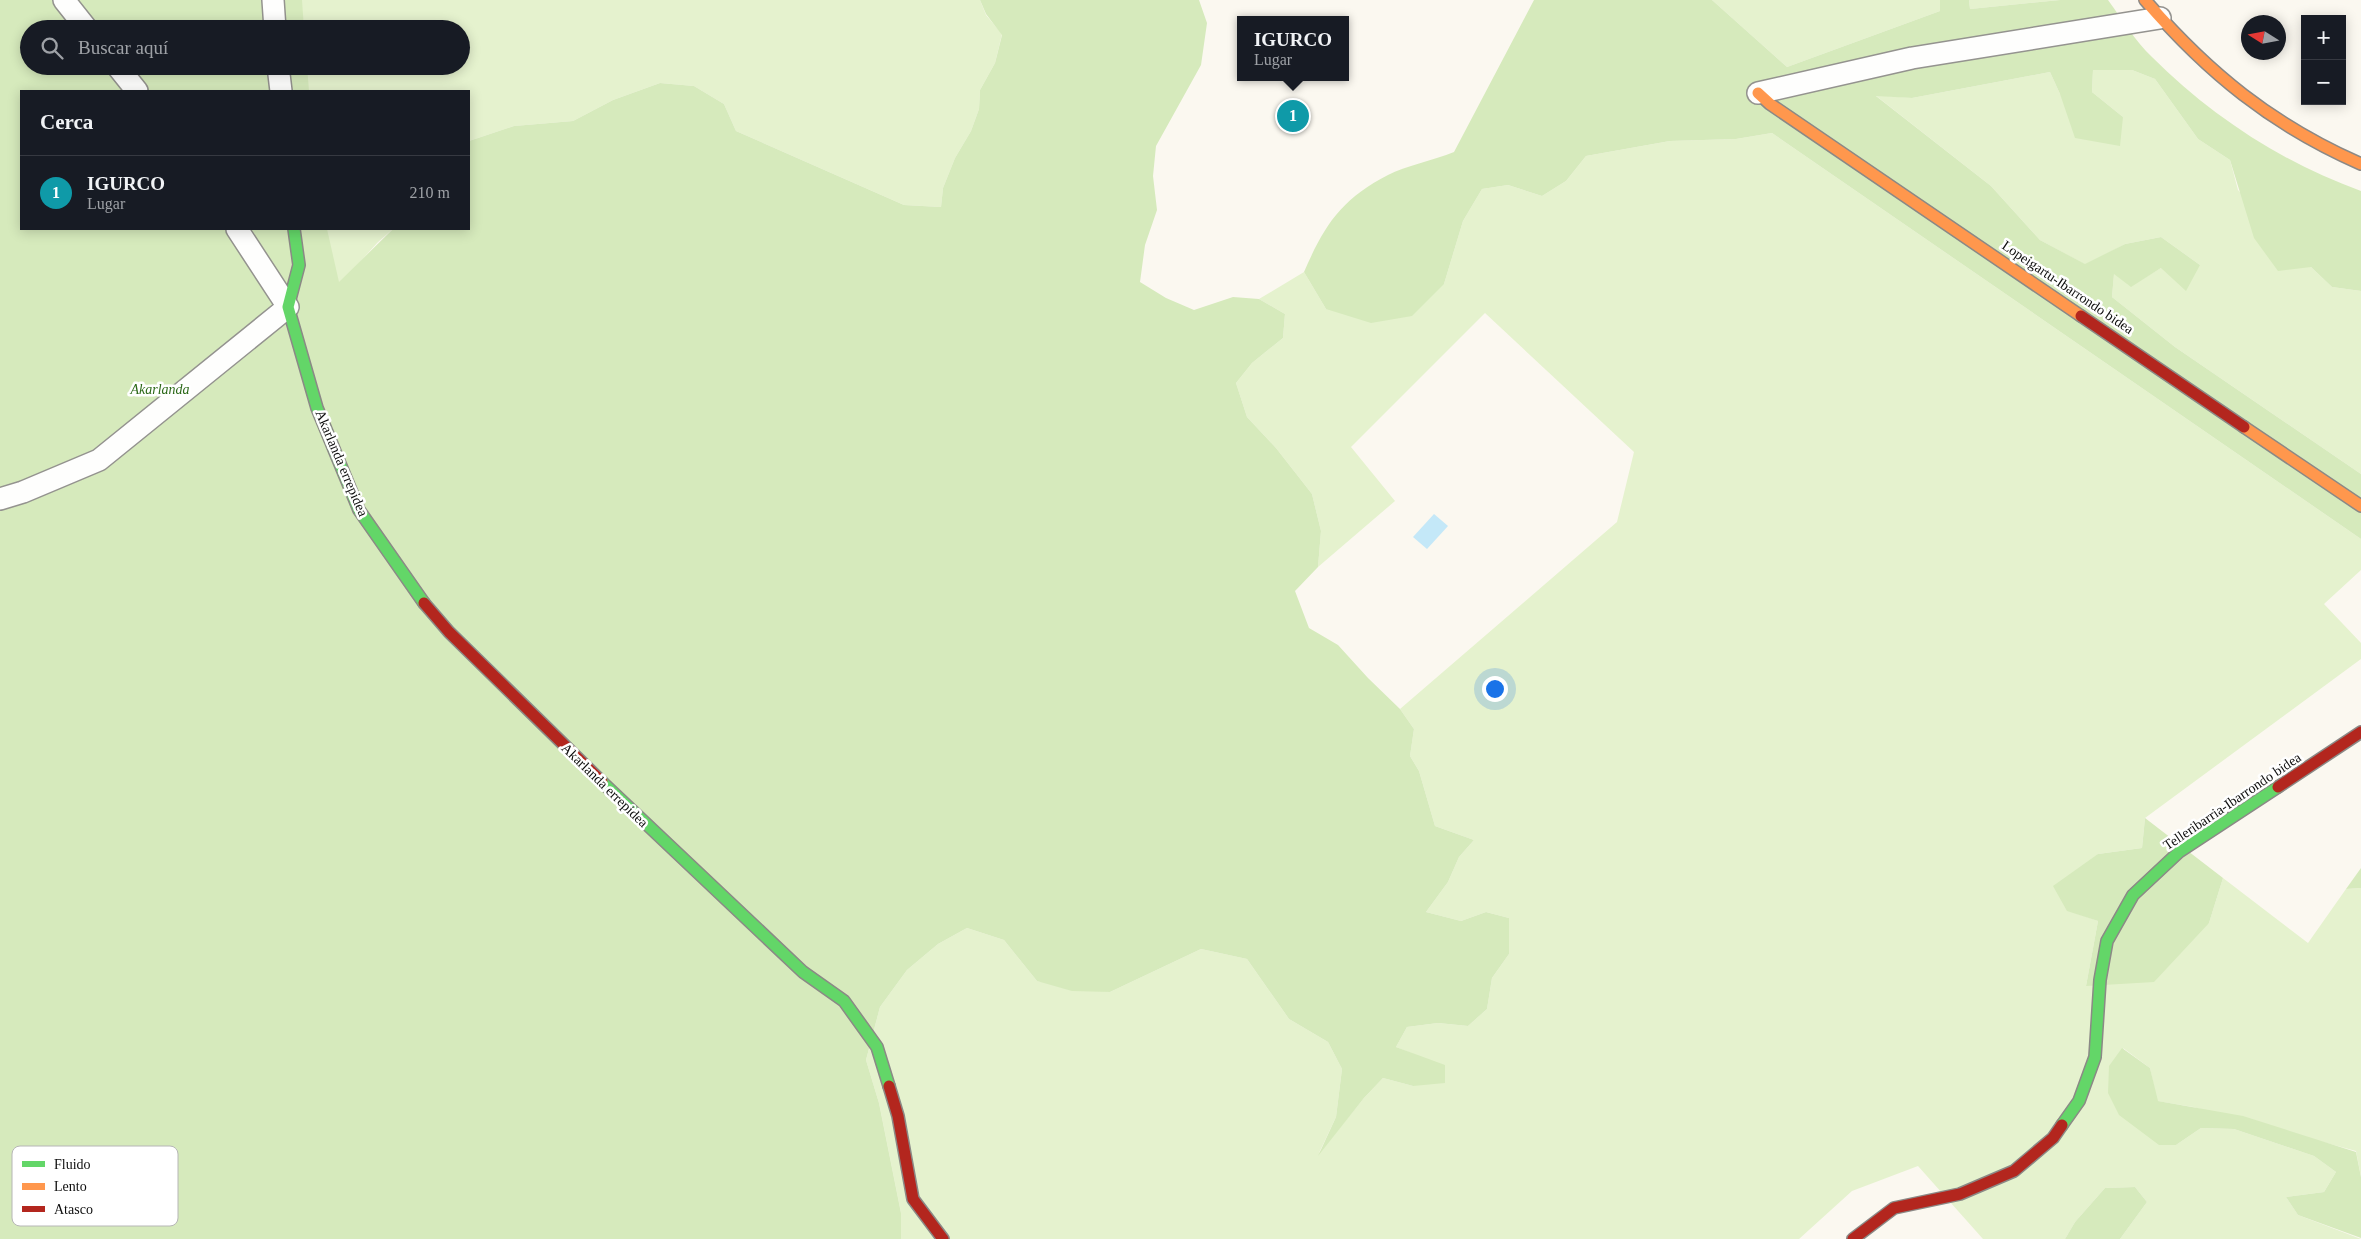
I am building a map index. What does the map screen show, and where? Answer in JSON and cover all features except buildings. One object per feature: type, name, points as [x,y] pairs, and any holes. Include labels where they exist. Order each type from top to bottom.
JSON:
[{"type":"street","points":[[64,0],[80,20]]},
{"type":"street","points":[[273,0],[274,20]]},
{"type":"street","points":[[2145,0],[2179,41],[2232,90],[2285,126],[2361,164]]},
{"type":"street","points":[[1758,93],[1912,58],[2160,18]]},
{"type":"street","points":[[124,75],[136,90]]},
{"type":"street","points":[[279,75],[281,90]]},
{"type":"street","name":"Lopeigartu-Ibarrondo bidea","points":[[1758,93],[1770,104],[2361,506]]},
{"type":"street","name":"Akarlanda errepidea","points":[[238,230],[288,307],[318,408],[358,510],[431,613],[554,736],[740,914],[803,972],[844,1001],[877,1047],[898,1116],[913,1199],[943,1239]]},
{"type":"street","points":[[0,499],[23,492],[99,460],[288,307],[299,265],[294,230]]},
{"type":"street","name":"Telleribarria-Ibarrondo bidea","points":[[1853,1239],[1894,1208],[1960,1194],[2014,1171],[2052,1138],[2079,1101],[2095,1057],[2100,980],[2107,941],[2133,895],[2179,852],[2361,732]]},
{"type":"green space","name":"Akarlanda","points":[[0,0],[980,0],[986,15],[1002,34],[995,63],[980,90],[979,109],[971,131],[955,158],[943,188],[941,207],[904,205],[736,131],[724,104],[694,86],[660,83],[613,100],[573,121],[514,126],[470,141],[470,90],[20,90],[20,230],[392,230],[378,242],[0,659]]},
{"type":"green space","name":"Akarlanda","points":[[0,0],[302,0],[303,20],[20,20],[20,75],[308,75],[309,90],[20,90],[20,230],[327,230],[339,282],[392,230],[470,230],[470,141],[514,126],[573,121],[613,100],[660,83],[694,86],[724,104],[736,131],[904,205],[941,207],[943,188],[955,158],[971,131],[979,109],[980,90],[995,63],[1002,35],[986,14],[980,0],[1199,0],[1207,23],[1201,65],[1156,146],[1153,176],[1157,210],[1145,245],[1140,282],[1166,298],[1194,310],[1233,297],[1259,299],[1285,314],[1283,338],[1252,363],[1236,383],[1247,417],[1276,448],[1312,494],[1321,531],[1318,567],[1295,591],[1309,628],[1338,645],[1400,709],[1414,729],[1410,756],[1419,771],[1435,826],[1474,840],[1459,857],[1448,882],[1426,912],[1461,921],[1486,912],[1509,918],[1509,954],[1492,978],[1487,1009],[1468,1026],[1438,1023],[1407,1027],[1396,1047],[1445,1065],[1445,1083],[1413,1086],[1383,1078],[1364,1098],[1318,1156],[1336,1117],[1342,1069],[1328,1042],[1289,1019],[1247,959],[1201,949],[1110,992],[1072,991],[1037,981],[1004,940],[967,928],[938,944],[907,970],[880,1007],[866,1060],[879,1103],[901,1213],[901,1239],[0,1239]]},
{"type":"green space","points":[[1534,0],[1712,0],[1787,67],[1940,11],[1940,0],[1969,0],[1970,9],[2060,0],[2108,0],[2146,51],[2175,79],[2223,118],[2249,136],[2304,167],[2361,191],[2361,291],[2332,287],[2311,267],[2278,271],[2254,238],[2230,160],[2198,139],[2155,79],[2132,70],[2093,70],[2092,92],[2123,117],[2120,146],[2075,138],[2060,94],[2050,72],[1912,98],[1876,96],[1991,186],[2040,240],[2085,264],[2125,244],[2161,237],[2200,265],[2186,291],[2161,268],[2131,287],[2114,274],[2112,297],[2175,347],[2361,474],[2361,539],[1772,133],[1736,139],[1670,141],[1586,156],[1566,181],[1542,196],[1508,185],[1482,189],[1463,221],[1444,284],[1412,316],[1371,323],[1326,309],[1304,272],[1327,227],[1346,204],[1372,184],[1395,172],[1454,152]]},
{"type":"green space","points":[[1712,0],[1940,0],[1940,11],[1787,67]]},
{"type":"green space","points":[[1969,0],[2060,0],[1970,9]]},
{"type":"green space","points":[[2093,70],[2132,70],[2155,79],[2198,139],[2230,160],[2238,190],[2311,267],[2332,287],[2361,291],[2361,474],[2175,347],[2112,297],[2114,273],[2131,286],[2161,268],[2200,265],[2161,237],[2125,244],[2086,265],[2040,240],[1991,186],[1875,95],[1912,98],[2050,72],[2060,94],[2123,117],[2092,92]]},
{"type":"green space","points":[[1772,133],[2361,539],[2361,570],[2324,604],[2361,643],[2361,659],[2145,818],[2142,848],[2098,854],[2067,910],[2098,921],[2086,986],[2209,923],[2223,878],[2308,943],[2346,889],[2361,888],[2361,1177],[2356,1151],[2193,1107],[2157,1101],[2150,1068],[2123,1048],[2176,1145],[2201,1128],[2234,1129],[2314,1156],[2336,1172],[2324,1192],[2286,1197],[2298,1215],[2361,1239],[2120,1239],[2147,1202],[2135,1187],[2105,1188],[2075,1222],[2065,1239],[1983,1239],[1918,1166],[1852,1191],[1799,1239],[901,1239],[901,1213],[879,1103],[866,1060],[880,1007],[907,970],[938,944],[967,928],[1004,940],[1037,981],[1110,992],[1201,949],[1247,959],[1289,1019],[1328,1042],[1342,1069],[1336,1117],[1319,1153],[1383,1078],[1413,1086],[1416,1055],[1396,1047],[1407,1027],[1438,1023],[1468,1026],[1487,1009],[1492,978],[1509,954],[1509,918],[1486,912],[1461,921],[1426,912],[1448,882],[1459,857],[1474,840],[1435,826],[1419,771],[1410,756],[1414,729],[1400,709],[1617,522],[1634,452],[1485,313],[1351,447],[1395,501],[1318,567],[1321,531],[1312,494],[1276,448],[1247,417],[1236,383],[1252,363],[1283,338],[1285,314],[1259,299],[1304,272],[1326,309],[1444,284],[1463,221],[1482,189],[1508,185],[1542,196],[1566,181],[1586,156],[1670,141],[1736,139]]},
{"type":"green space","points":[[2145,818],[2223,878],[2209,923],[2154,982],[2086,986],[2098,921],[2067,911],[2053,886],[2098,854],[2142,848]]},
{"type":"green space","points":[[2361,868],[2361,888],[2346,889]]},
{"type":"green space","points":[[2122,1048],[2150,1068],[2158,1101],[2243,1116],[2356,1152],[2361,1177],[2361,1238],[2298,1215],[2286,1197],[2324,1192],[2336,1172],[2314,1156],[2234,1129],[2201,1128],[2176,1145],[2159,1145],[2119,1115],[2108,1093],[2109,1066]]},
{"type":"green space","points":[[2135,1187],[2147,1202],[2120,1239],[2065,1239],[2075,1222],[2105,1188]]},
{"type":"water","points":[[1434,514],[1448,526],[1427,549],[1413,537]]},
{"type":"traffic: fast","points":[[294,230],[299,265],[288,307],[317,408],[359,510],[424,603]]},
{"type":"traffic: fast","points":[[602,782],[803,972],[844,1001],[877,1047],[889,1086]]},
{"type":"traffic: fast","points":[[2062,1125],[2079,1101],[2095,1057],[2100,980],[2107,941],[2133,895],[2179,852],[2278,787]]},
{"type":"traffic: slow","points":[[2145,0],[2193,51],[2243,95],[2299,132],[2361,164]]},
{"type":"traffic: slow","points":[[1758,93],[1770,104],[2081,316]]},
{"type":"traffic: slow","points":[[2244,427],[2361,506]]},
{"type":"traffic: jam","points":[[2081,316],[2244,427]]},
{"type":"traffic: jam","points":[[424,603],[449,632],[602,782]]},
{"type":"traffic: jam","points":[[2278,787],[2361,732]]},
{"type":"traffic: jam","points":[[889,1086],[898,1116],[913,1199],[943,1239]]},
{"type":"traffic: jam","points":[[1853,1239],[1894,1208],[1960,1194],[2014,1171],[2053,1138],[2062,1125]]},
{"type":"place","name":"IGURCO","points":[[1293,116]]}]
